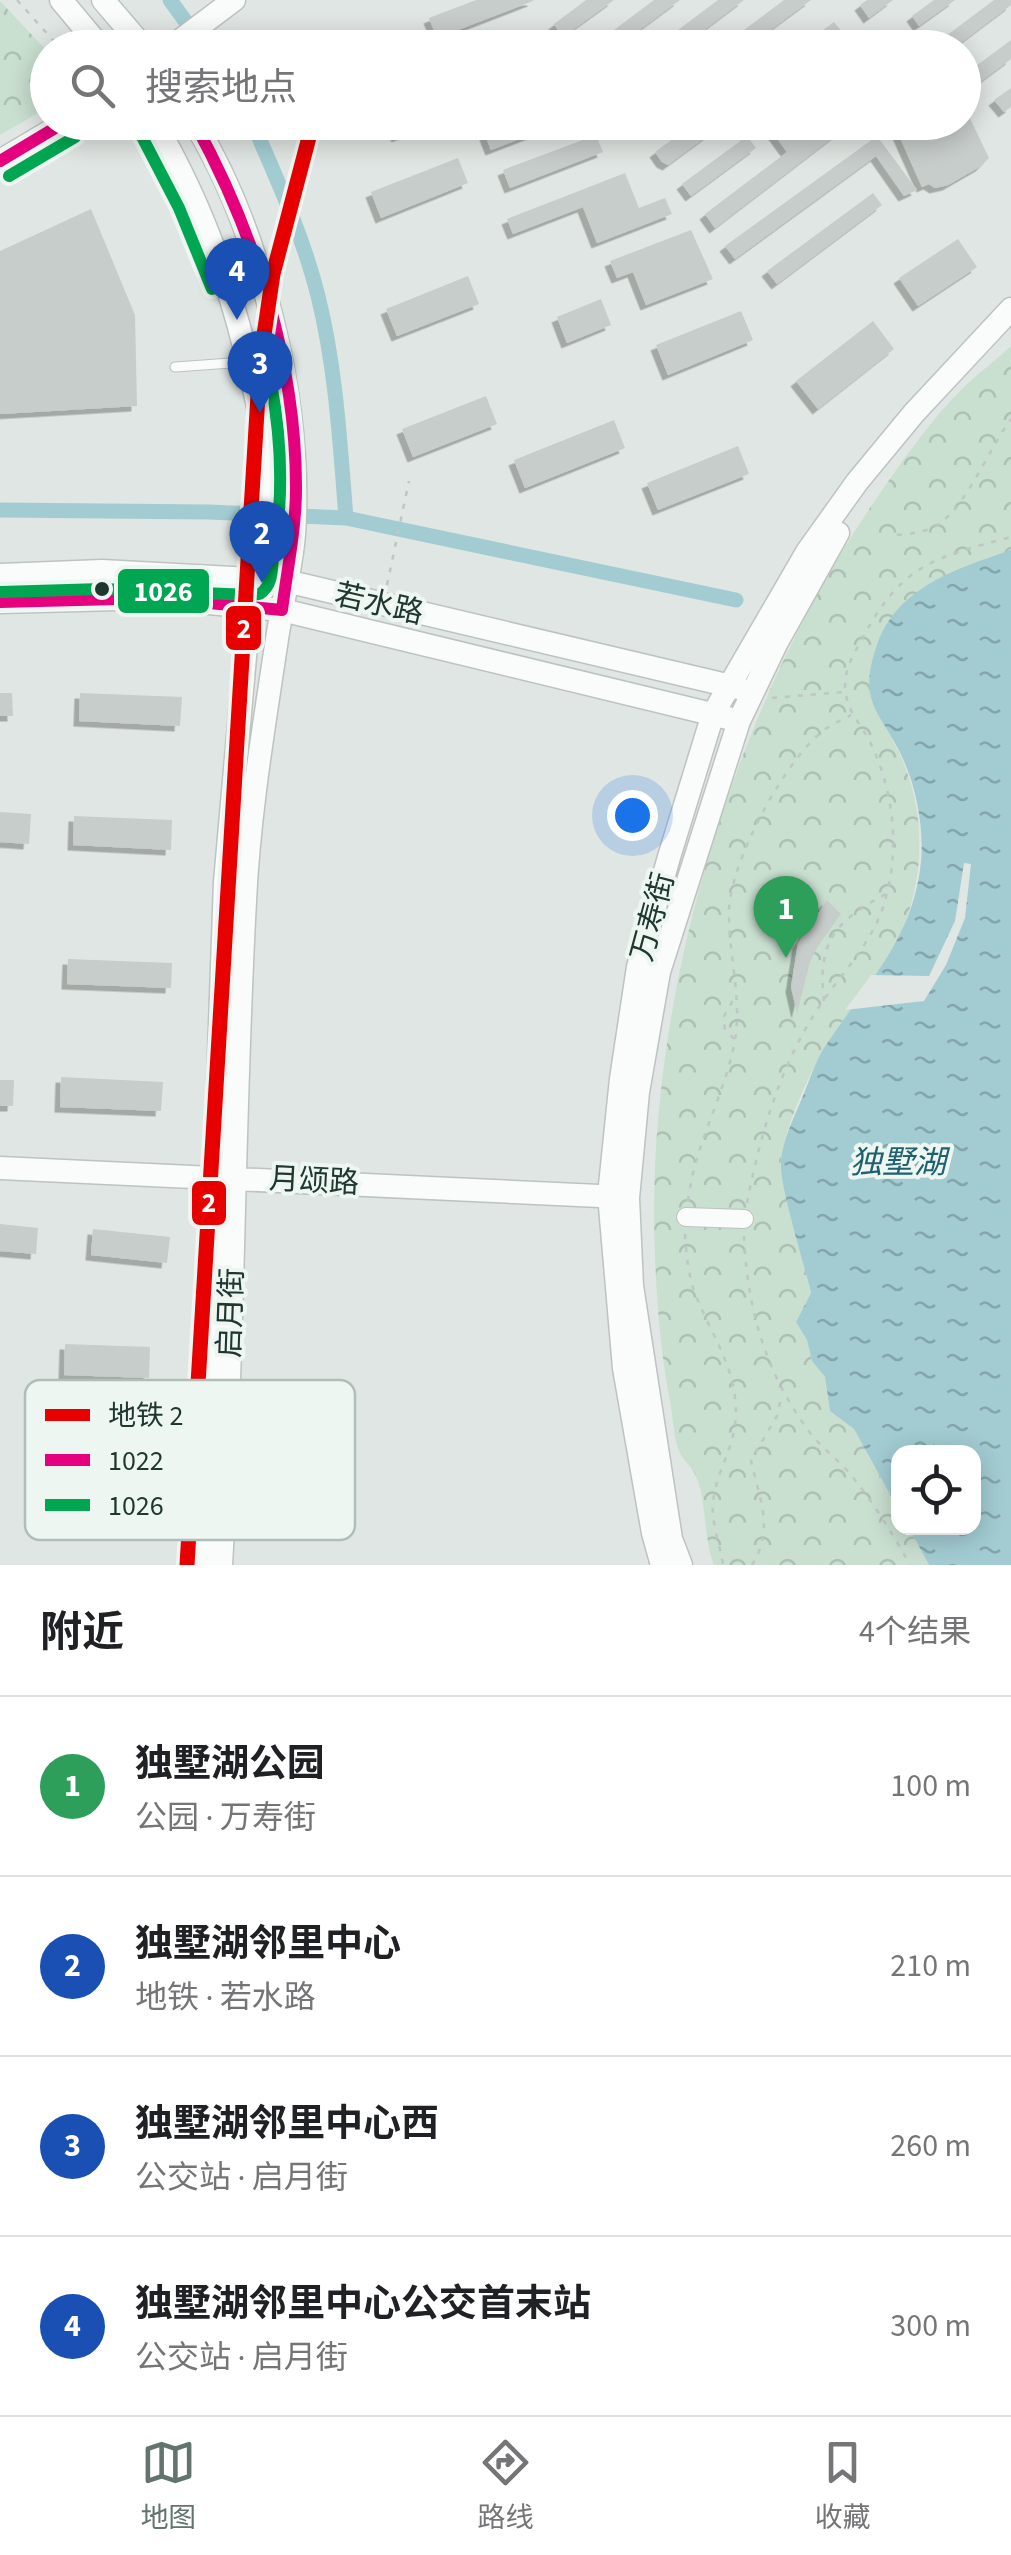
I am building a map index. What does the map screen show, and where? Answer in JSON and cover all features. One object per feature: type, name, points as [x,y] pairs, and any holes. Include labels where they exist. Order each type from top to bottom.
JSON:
[{"type":"street","points":[[61,0],[86,30]]},
{"type":"street","points":[[103,0],[129,30]]},
{"type":"street","points":[[194,30],[226,6]]},
{"type":"street","points":[[0,162],[36,140]]},
{"type":"street","name":"启月街","points":[[165,140],[211,234],[228,283],[264,430],[266,492],[249,605],[225,882],[224,1380]]},
{"type":"street","name":"启月街","points":[[203,140],[239,214],[266,300],[289,400],[296,492],[294,539],[262,737],[245,898],[212,1380]]},
{"type":"street","name":"万寿街","points":[[798,588],[808,552],[857,482],[914,413],[1011,309]]},
{"type":"street","name":"万寿街","points":[[682,1565],[671,1539],[618,1197],[658,972],[738,721],[743,691],[766,640],[798,588],[922,416],[1011,327]]},
{"type":"street","name":"若水路","points":[[0,575],[102,571],[286,582],[743,691]]},
{"type":"street","name":"若水路","points":[[0,602],[156,598],[282,610],[738,721]]},
{"type":"street","name":"万寿街","points":[[662,1565],[624,1368],[618,1197],[620,1080],[638,967],[713,714],[743,691]]},
{"type":"street","name":"月颂路","points":[[0,1168],[618,1197]]},
{"type":"street","points":[[686,1217],[744,1218]]},
{"type":"street","name":"启月街","points":[[200,1565],[202,1540]]},
{"type":"street","name":"启月街","points":[[222,1540],[222,1565]]},
{"type":"lane","points":[[175,367],[248,362]]},
{"type":"path","points":[[17,0],[44,30]]},
{"type":"path","points":[[897,536],[924,532],[944,520],[1011,419]]},
{"type":"path","points":[[386,585],[409,482]]},
{"type":"path","points":[[910,1565],[849,1473],[810,1434],[783,1393],[761,1341],[749,1298],[744,1218],[752,1172],[786,1069],[824,1001],[866,946],[887,894],[892,867],[890,801],[881,766],[852,714],[845,692],[848,665],[882,601],[903,581],[953,552],[1011,537]]},
{"type":"path","points":[[743,691],[798,698],[845,692]]},
{"type":"path","points":[[723,1565],[714,1522],[714,1495],[736,1428],[735,1399],[729,1368],[694,1291],[687,1262],[686,1217],[694,1159],[734,1041],[736,995],[729,907],[746,850],[782,780],[826,728],[852,714]]},
{"type":"path","points":[[824,1001],[822,962],[832,936],[856,910],[887,894]]},
{"type":"path","points":[[734,1041],[723,1018],[736,995]]},
{"type":"path","points":[[752,1565],[764,1541],[766,1518],[751,1460],[778,1416],[783,1393]]},
{"type":"green space","points":[[0,1],[30,33],[30,118],[0,135]]},
{"type":"green space","points":[[1011,346],[1011,565],[892,739],[914,795],[918,823],[916,881],[909,910],[885,965],[836,1029],[816,1064],[792,1117],[781,1159],[811,1293],[796,1322],[807,1340],[812,1361],[825,1377],[830,1411],[854,1429],[891,1496],[891,1535],[913,1535],[929,1565],[714,1565],[699,1486],[679,1451],[675,1435],[656,1275],[655,1159],[665,1060],[682,960],[707,861],[740,763],[779,670],[825,581],[876,499],[929,426],[965,386]]},
{"type":"water","name":"独墅湖","points":[[1011,550],[1011,1565],[929,1565],[913,1535],[981,1535],[981,1445],[891,1445],[891,1496],[854,1429],[830,1411],[825,1377],[812,1361],[807,1340],[796,1322],[811,1293],[788,1205],[781,1160],[788,1131],[820,1054],[897,939],[916,890],[922,850],[918,810],[908,771],[871,696],[869,683],[876,648],[885,627],[913,595],[970,565]]},
{"type":"pier","points":[[964,863],[971,864],[965,918],[946,965],[924,1001],[845,1010],[871,975],[929,976],[955,921]]},
{"type":"building","points":[[476,0],[533,0],[458,30],[434,30],[429,18]]},
{"type":"building","points":[[586,0],[614,0],[573,30],[558,30],[554,24]]},
{"type":"building","points":[[654,0],[680,0],[639,30],[614,30]]},
{"type":"building","points":[[718,0],[744,0],[704,30],[678,30]]},
{"type":"building","points":[[784,0],[811,0],[770,30],[744,30]]},
{"type":"building","points":[[867,0],[893,0],[869,18],[860,5]]},
{"type":"building","points":[[934,0],[955,0],[919,26],[912,16]]},
{"type":"building","points":[[994,0],[1011,0],[1011,5],[978,30],[954,30]]},
{"type":"building","points":[[834,22],[841,30],[823,30]]},
{"type":"building","points":[[1011,40],[1011,59],[981,81],[981,62]]},
{"type":"building","points":[[1011,88],[1011,107],[1004,112],[994,100]]},
{"type":"building","points":[[487,140],[517,140],[491,150]]},
{"type":"building","points":[[583,140],[598,140],[603,152],[510,188],[503,170]]},
{"type":"building","points":[[671,140],[702,140],[668,165],[655,152]]},
{"type":"building","points":[[742,140],[750,140],[756,148],[691,196],[682,184]]},
{"type":"building","points":[[778,140],[830,140],[715,228],[705,214],[787,152]]},
{"type":"building","points":[[871,140],[880,140],[917,190],[904,196],[876,156],[735,259],[725,246]]},
{"type":"building","points":[[901,140],[980,140],[989,158],[981,166],[948,185],[922,187]]},
{"type":"building","points":[[458,158],[468,183],[381,218],[371,192]]},
{"type":"building","points":[[625,173],[639,208],[665,198],[672,214],[597,243],[583,207],[513,234],[507,219]]},
{"type":"building","points":[[873,193],[882,205],[777,284],[767,271]]},
{"type":"building","points":[[91,209],[135,315],[137,406],[0,414],[0,251]]},
{"type":"building","points":[[691,230],[713,279],[646,305],[633,272],[617,278],[610,261]]},
{"type":"building","points":[[958,239],[977,267],[918,306],[899,278]]},
{"type":"building","points":[[468,276],[479,304],[397,336],[386,309]]},
{"type":"building","points":[[601,299],[611,325],[567,343],[557,317]]},
{"type":"building","points":[[741,311],[753,340],[668,375],[656,345]]},
{"type":"building","points":[[873,321],[894,349],[818,409],[796,381]]},
{"type":"building","points":[[486,396],[497,424],[413,457],[402,429]]},
{"type":"building","points":[[614,420],[625,448],[525,488],[514,460]]},
{"type":"building","points":[[738,446],[749,474],[658,510],[647,483]]},
{"type":"building","points":[[0,693],[12,693],[13,716],[0,716]]},
{"type":"building","points":[[80,693],[182,697],[180,726],[79,721]]},
{"type":"building","points":[[0,812],[31,814],[29,844],[0,842]]},
{"type":"building","points":[[74,816],[172,820],[171,850],[73,845]]},
{"type":"building","points":[[827,900],[841,914],[810,962],[797,1013],[791,987],[798,943]]},
{"type":"building","points":[[68,959],[172,963],[171,988],[67,984]]},
{"type":"building","points":[[61,1077],[163,1082],[161,1111],[60,1107]]},
{"type":"building","points":[[0,1080],[14,1080],[13,1106],[0,1106]]},
{"type":"building","points":[[0,1224],[38,1228],[36,1254],[0,1251]]},
{"type":"building","points":[[93,1229],[170,1237],[167,1263],[91,1255]]},
{"type":"building","points":[[65,1344],[150,1347],[149,1378],[64,1375]]},
{"type":"waterway","points":[[170,0],[192,30]]},
{"type":"waterway","points":[[260,140],[297,230],[318,296],[333,378],[346,518]]},
{"type":"waterway","points":[[0,510],[346,518],[736,600]]},
{"type":"metro line","name":"2","points":[[198,1380],[260,362],[273,274],[308,140]]},
{"type":"metro line","name":"2","points":[[187,1565],[189,1540]]},
{"type":"transit line","name":"1022","points":[[0,161],[35,140]]},
{"type":"transit line","name":"1026","points":[[9,176],[70,140]]},
{"type":"transit line","name":"1026","points":[[144,140],[179,208],[212,289]]},
{"type":"transit line","name":"1022","points":[[0,602],[156,598],[282,610],[296,503],[289,393],[268,299],[253,253],[203,140]]},
{"type":"transit line","name":"1026","points":[[1,592],[262,592],[271,575],[280,492],[278,427],[271,383]]},
{"type":"place","name":"独墅湖邻里中心公交首末站","points":[[237,320]]},
{"type":"place","name":"独墅湖邻里中心西","points":[[260,413]]},
{"type":"place","name":"独墅湖邻里中心","points":[[262,583]]},
{"type":"place","name":"独墅湖公园","points":[[786,958]]}]
